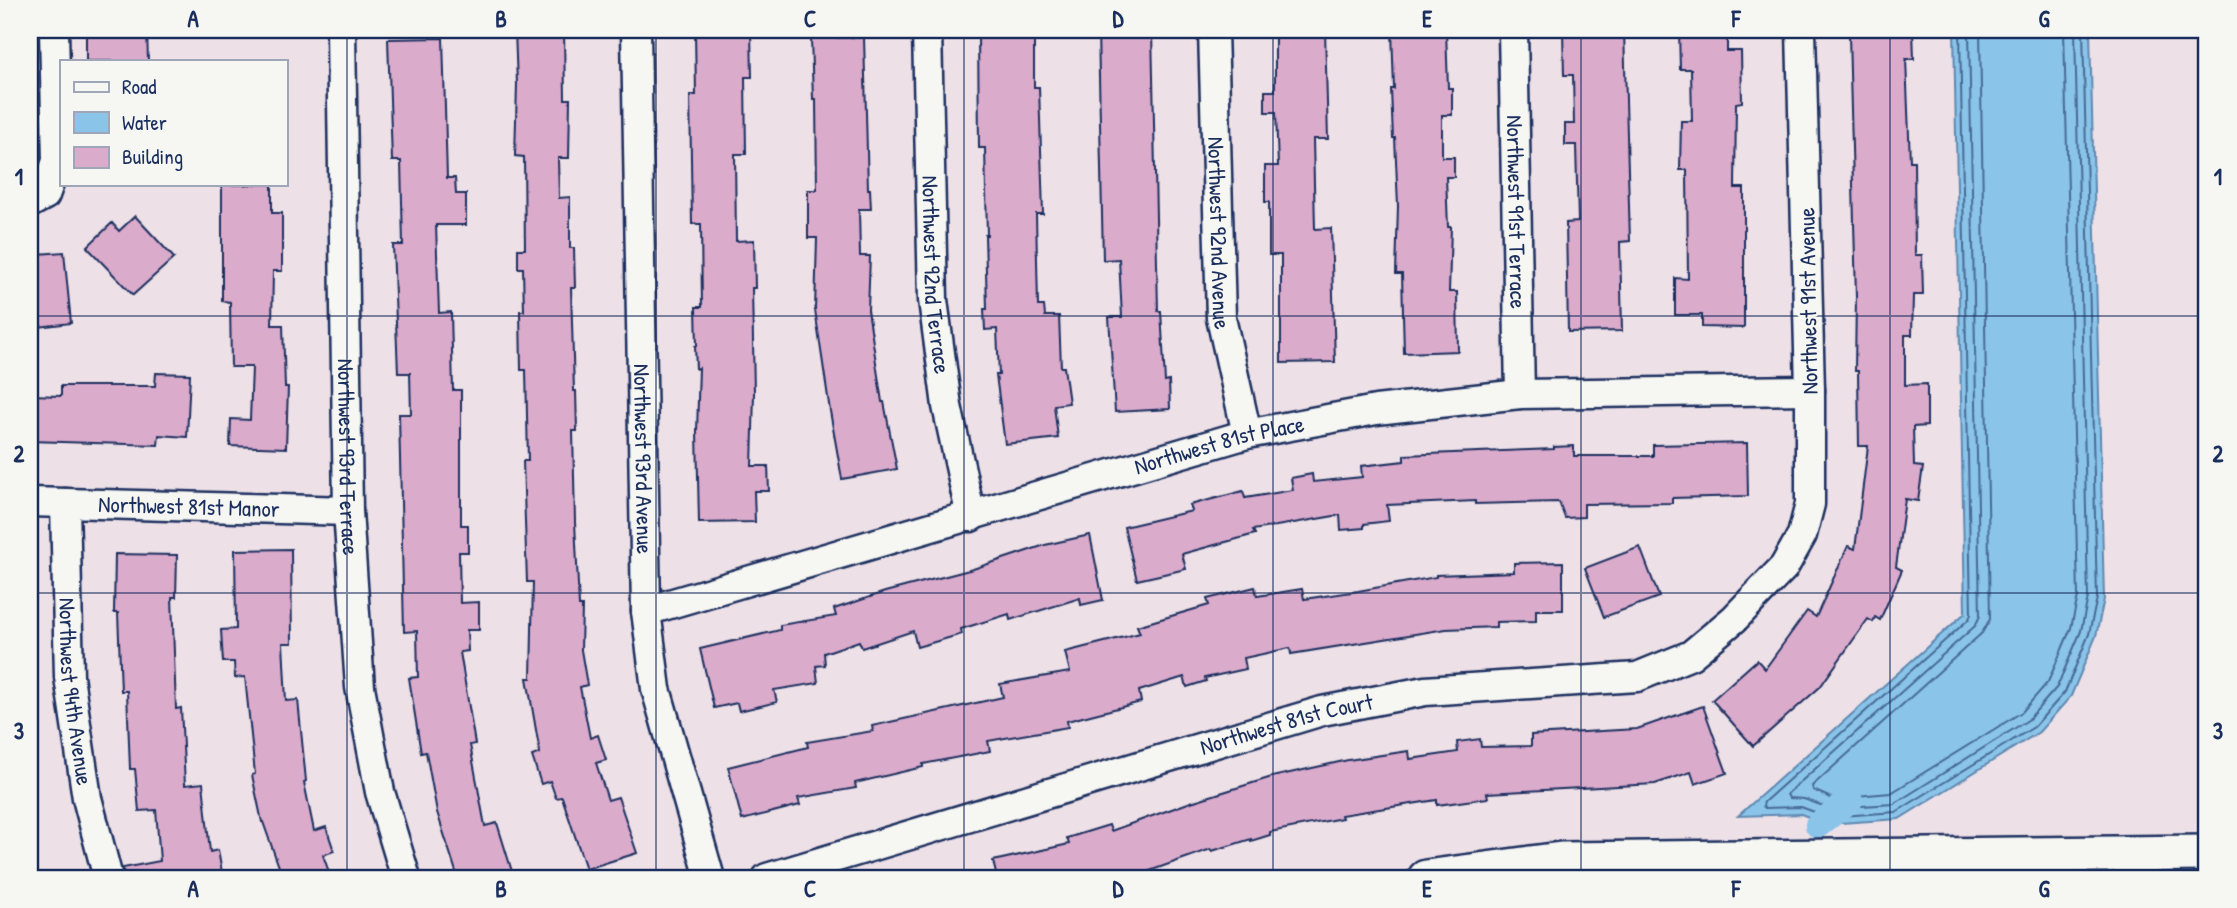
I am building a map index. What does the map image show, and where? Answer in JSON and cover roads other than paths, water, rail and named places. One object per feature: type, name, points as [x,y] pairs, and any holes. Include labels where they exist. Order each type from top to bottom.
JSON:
[{"type":"street","points":[[37,199],[57,161],[54,30]]},
{"type":"street","name":"Northwest 93rd Terrace","points":[[341,30],[348,511],[360,687],[380,792],[406,878]]},
{"type":"street","name":"Northwest 93rd Avenue","points":[[636,30],[646,611],[656,689],[710,878]]},
{"type":"street","name":"Northwest 92nd Terrace","points":[[927,30],[933,300],[947,407],[971,517]]},
{"type":"street","name":"Northwest 92nd Avenue","points":[[1213,30],[1222,318],[1247,434]]},
{"type":"street","name":"Northwest 91st Terrace","points":[[1513,30],[1520,394]]},
{"type":"street","name":"Northwest 91st Avenue","points":[[1784,567],[1802,535],[1811,505],[1811,390],[1801,30]]},
{"type":"street","name":"Northwest 81st Place","points":[[646,611],[1247,434],[1376,410],[1520,394],[1811,390]]},
{"type":"street","name":"Northwest 81st Manor","points":[[30,502],[348,511]]},
{"type":"street","name":"Northwest 94th Avenue","points":[[65,503],[69,677],[88,798],[108,878]]},
{"type":"street","name":"Northwest 81st Court","points":[[767,878],[1322,711],[1425,691],[1637,677],[1691,655],[1734,619],[1784,567]]},
{"type":"street","points":[[1426,878],[1561,860],[2207,853]]},
{"type":"water","points":[[1954,30],[2090,30],[2104,599],[2096,636],[2071,696],[2039,732],[1899,819],[1826,824],[1801,814],[1738,816],[1965,613]]},
{"type":"waterway","points":[[1818,825],[1850,800]]}]
